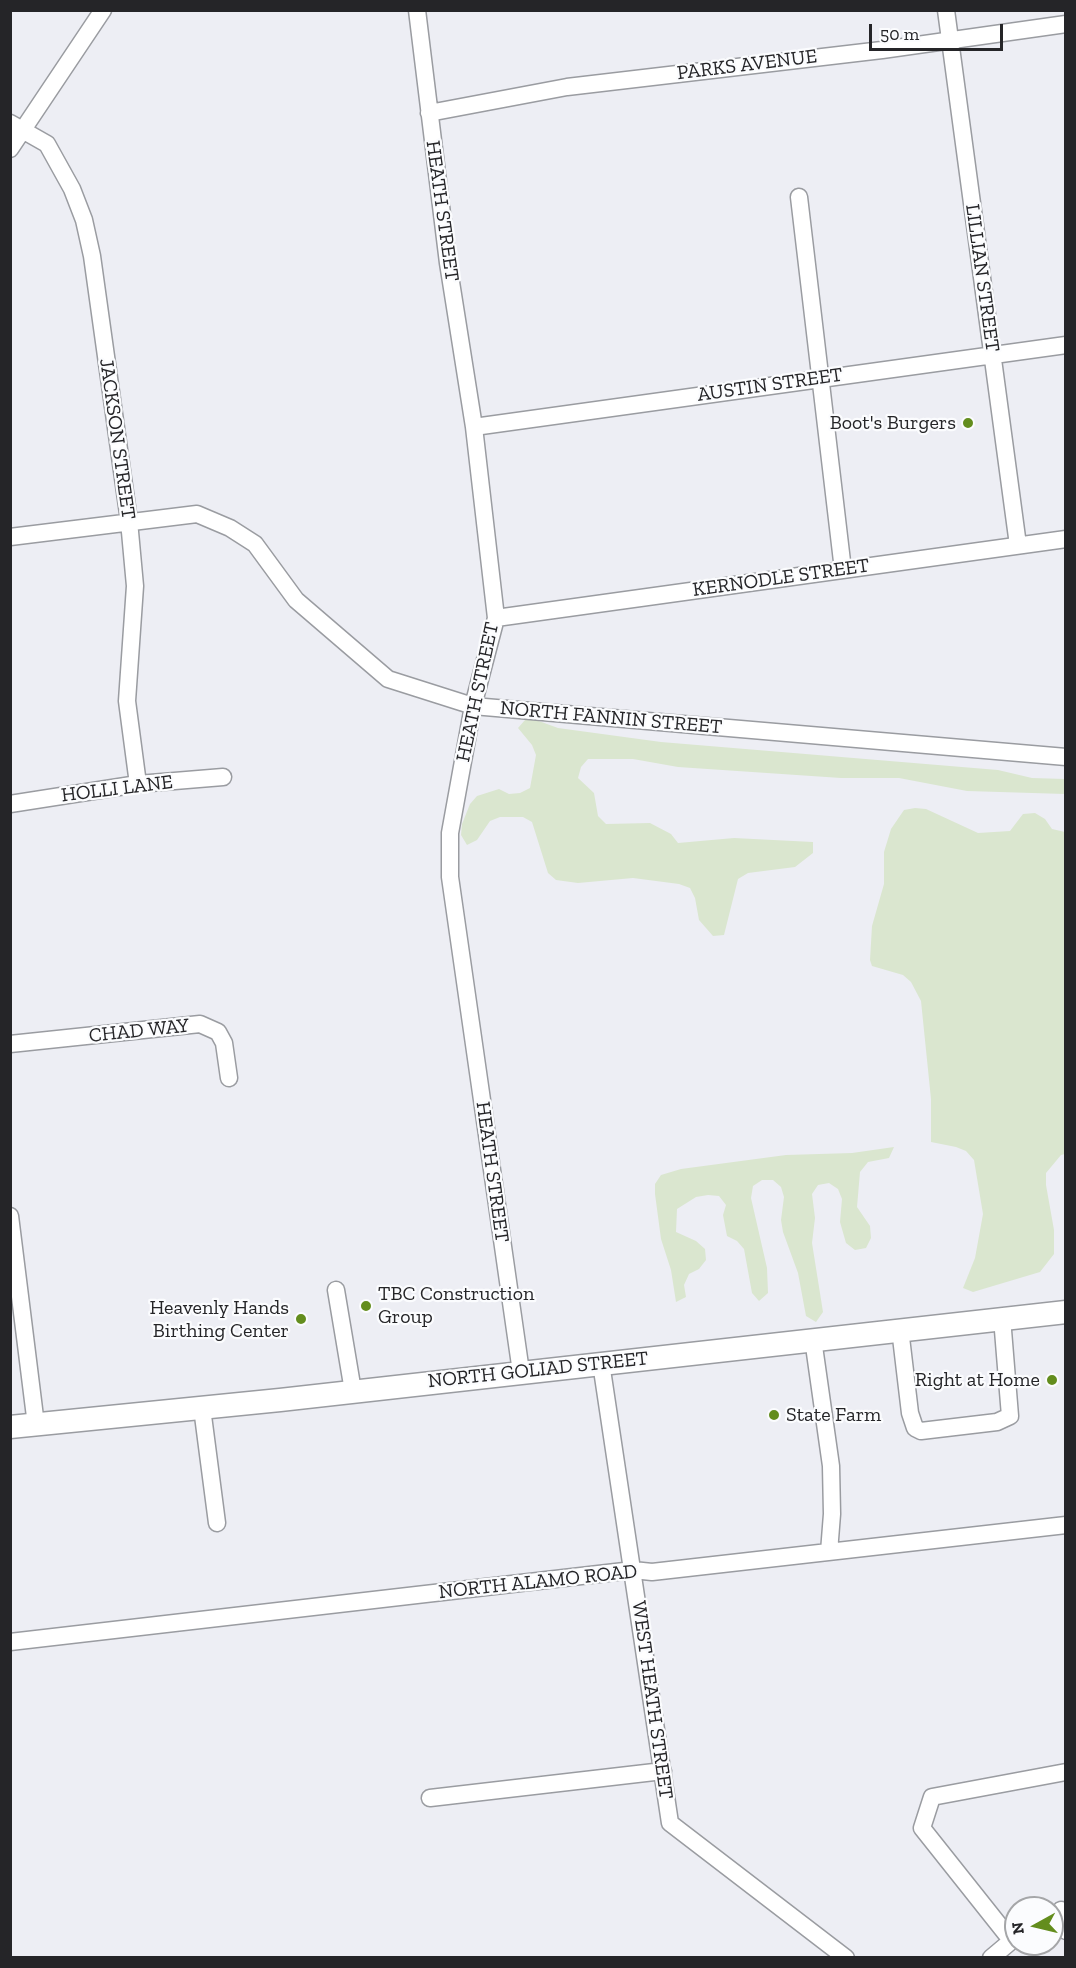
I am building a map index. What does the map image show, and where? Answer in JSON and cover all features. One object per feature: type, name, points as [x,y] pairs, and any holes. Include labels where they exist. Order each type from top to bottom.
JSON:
[{"type":"main road","name":"NORTH GOLIAD STREET","points":[[10,1427],[202,1408],[1065,1312]]},
{"type":"street","points":[[10,149],[17,126],[103,10]]},
{"type":"street","name":"HEATH STREET","points":[[417,10],[448,262],[474,427],[496,618],[473,706],[450,833],[450,877],[521,1372]]},
{"type":"street","name":"LILLIAN STREET","points":[[946,10],[1018,545]]},
{"type":"street","name":"PARKS AVENUE","points":[[429,112],[567,87],[1065,24]]},
{"type":"street","name":"JACKSON STREET","points":[[17,126],[47,144],[72,189],[84,220],[129,521],[135,586],[127,701],[138,784]]},
{"type":"street","points":[[799,197],[843,570]]},
{"type":"street","name":"AUSTIN STREET","points":[[474,427],[1065,345]]},
{"type":"street","name":"NORTH FANNIN STREET","points":[[10,537],[197,514],[230,528],[255,544],[296,600],[388,679],[473,706],[1065,757]]},
{"type":"street","name":"KERNODLE STREET","points":[[496,618],[1065,539]]},
{"type":"street","name":"HOLLI LANE","points":[[10,804],[138,784],[223,777]]},
{"type":"street","name":"CHAD WAY","points":[[10,1044],[200,1024],[218,1032],[224,1043],[229,1078]]},
{"type":"street","points":[[10,1216],[16,1311],[36,1425]]},
{"type":"street","points":[[336,1290],[353,1391]]},
{"type":"street","points":[[900,1329],[910,1413],[915,1428],[921,1431],[997,1422],[1010,1416],[1002,1318]]},
{"type":"street","points":[[813,1339],[831,1466],[832,1514],[829,1552]]},
{"type":"street","name":"WEST HEATH STREET","points":[[601,1363],[670,1823],[845,1957]]},
{"type":"street","points":[[202,1408],[217,1522]]},
{"type":"street","name":"NORTH ALAMO ROAD","points":[[10,1642],[633,1570],[652,1572],[1065,1525]]},
{"type":"street","points":[[430,1798],[663,1771]]},
{"type":"street","points":[[1004,1926],[922,1828],[932,1797],[1065,1772]]},
{"type":"street","points":[[991,1958],[1004,1947]]},
{"type":"green space","points":[[525,720],[536,720],[558,728],[661,742],[998,770],[1032,778],[1065,779],[1065,794],[967,791],[899,778],[841,778],[678,767],[633,759],[588,759],[581,767],[578,778],[594,793],[598,816],[606,824],[650,823],[671,834],[678,843],[734,838],[813,842],[813,853],[795,867],[748,873],[738,879],[724,935],[713,936],[699,920],[695,898],[690,888],[679,884],[633,878],[578,883],[556,880],[548,873],[532,822],[523,817],[500,817],[490,821],[477,840],[467,845],[461,835],[462,824],[470,804],[477,796],[499,789],[509,794],[520,793],[530,788],[536,755],[532,745],[518,728]]},
{"type":"green space","points":[[926,809],[978,833],[1010,831],[1023,814],[1035,813],[1045,819],[1052,829],[1065,832],[1065,1154],[1061,1155],[1046,1173],[1054,1230],[1054,1254],[1040,1272],[973,1292],[963,1288],[975,1258],[983,1214],[974,1160],[966,1151],[931,1142],[931,1099],[921,1001],[911,982],[903,975],[872,966],[870,960],[872,926],[884,884],[884,852],[891,829],[904,810]]},
{"type":"green space","points":[[894,1147],[889,1158],[868,1162],[860,1172],[857,1207],[870,1226],[871,1238],[866,1248],[855,1250],[846,1243],[840,1222],[842,1199],[838,1189],[829,1183],[818,1185],[812,1194],[815,1218],[812,1243],[823,1312],[816,1322],[806,1316],[798,1273],[783,1232],[781,1220],[784,1197],[781,1187],[773,1180],[762,1180],[753,1186],[751,1198],[767,1268],[768,1293],[759,1301],[752,1293],[744,1249],[737,1241],[727,1236],[723,1215],[726,1205],[719,1196],[708,1195],[696,1197],[677,1209],[676,1232],[696,1241],[705,1249],[706,1260],[699,1269],[689,1274],[684,1285],[686,1297],[676,1302],[671,1270],[661,1239],[655,1194],[655,1184],[661,1175],[681,1169],[786,1155],[852,1153]]},
{"type":"place","name":"Boot's Burgers","points":[[968,423]]},
{"type":"place","name":"TBC Construction Group","points":[[366,1306]]},
{"type":"place","name":"Heavenly Hands Birthing Center","points":[[301,1319]]},
{"type":"place","name":"Right at Home","points":[[1052,1380]]},
{"type":"place","name":"State Farm","points":[[774,1415]]}]
